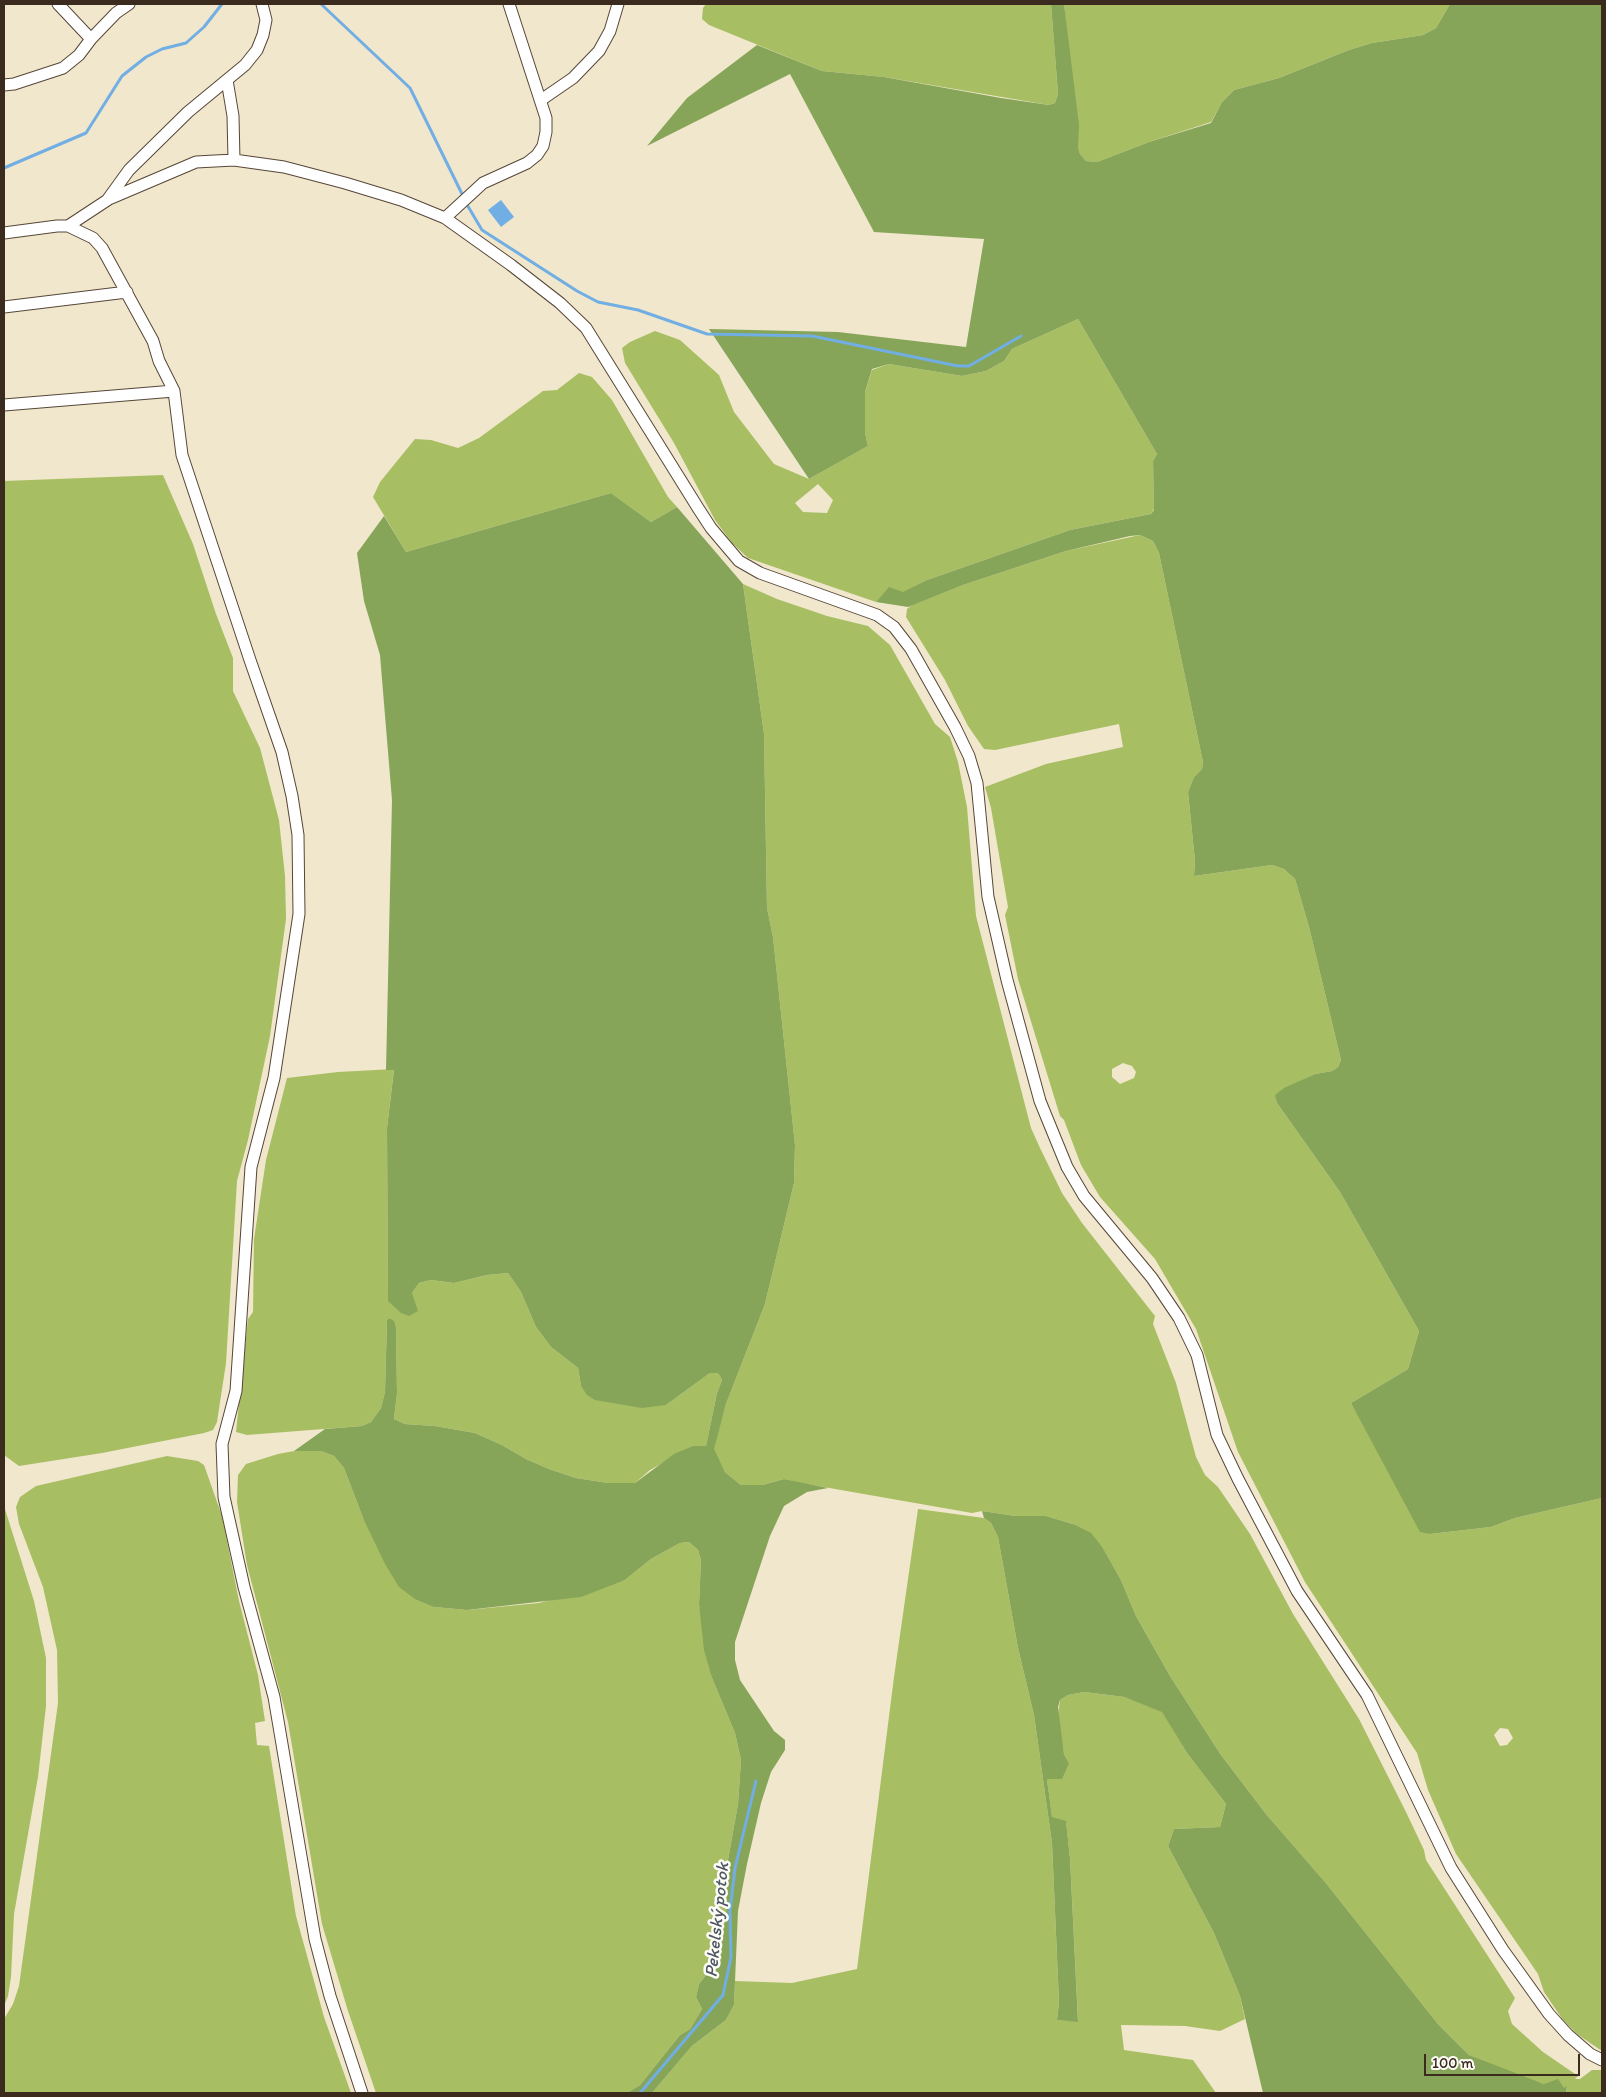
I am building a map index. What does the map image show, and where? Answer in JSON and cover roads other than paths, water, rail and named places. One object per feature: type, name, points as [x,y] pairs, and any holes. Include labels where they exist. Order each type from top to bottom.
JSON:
[{"type":"street","points":[[58,4],[91,39]]},
{"type":"street","points":[[4,85],[22,82],[63,68],[79,55],[91,39],[116,13],[129,4]]},
{"type":"street","points":[[107,200],[129,170],[188,112],[245,65],[257,50],[266,20],[262,4]]},
{"type":"street","points":[[444,218],[483,183],[527,163],[537,155],[543,146],[546,118],[509,4]]},
{"type":"street","points":[[541,100],[573,78],[600,51],[610,32],[618,4]]},
{"type":"street","points":[[226,80],[233,116],[234,160]]},
{"type":"street","points":[[68,226],[107,200],[196,162],[234,160],[284,167],[345,182],[401,200],[444,218],[518,270],[586,328],[711,528],[739,561],[760,573],[877,615],[894,627],[911,650],[955,727],[969,756],[977,783],[988,897],[1007,980],[1040,1101],[1067,1167],[1084,1196],[1152,1278],[1178,1318],[1197,1355],[1217,1434],[1238,1479],[1297,1591],[1367,1695],[1451,1868],[1503,1950],[1549,2014],[1568,2035],[1590,2054],[1602,2060]]},
{"type":"street","points":[[4,233],[68,226],[87,235],[102,248],[153,341],[159,361],[174,391],[182,455],[282,752],[298,835],[300,914],[274,1078],[251,1167],[236,1391],[222,1444],[224,1497],[244,1587],[274,1697],[315,1939],[330,1996],[362,2093]]},
{"type":"street","points":[[4,307],[127,292]]},
{"type":"street","points":[[4,405],[174,391]]},
{"type":"water","points":[[501,200],[514,217],[501,227],[488,210]]},
{"type":"waterway","points":[[4,168],[86,133],[122,76],[146,57],[162,49],[186,43],[204,27],[222,4]]},
{"type":"waterway","points":[[321,4],[410,88],[464,198]]},
{"type":"waterway","points":[[466,203],[482,230],[577,291],[598,302],[638,310],[707,334],[812,336],[958,366],[969,366],[1021,336]]},
{"type":"waterway","name":"Pekelský potok","points":[[640,2093],[723,1995],[731,1957],[730,1911],[735,1868],[756,1781]]}]
